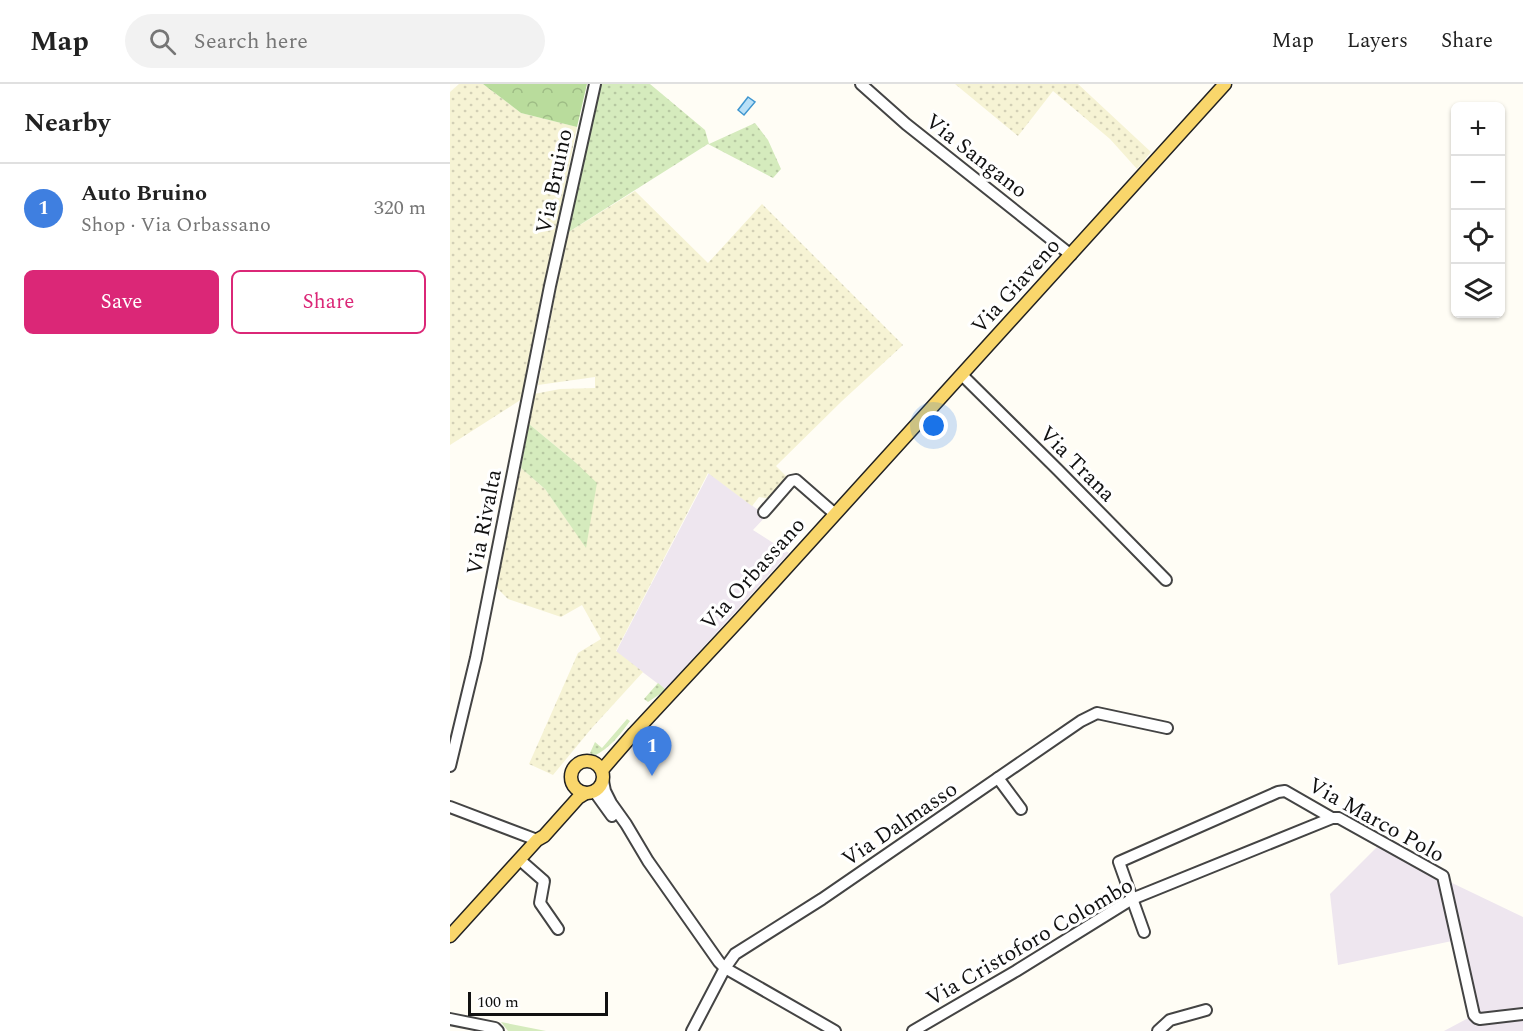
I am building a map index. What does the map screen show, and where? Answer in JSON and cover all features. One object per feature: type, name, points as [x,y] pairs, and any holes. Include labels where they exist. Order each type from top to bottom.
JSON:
[{"type":"main road","name":"Via Giaveno","points":[[835,514],[1225,84]]},
{"type":"main road","name":"Via Orbassano","points":[[537,840],[544,836],[579,798],[600,786],[600,772],[835,514]]},
{"type":"main road","name":"Via Orbassano","points":[[450,936],[537,840],[540,832],[570,795],[573,784],[572,774],[576,765],[586,760],[600,772]]},
{"type":"main road","points":[[573,784],[579,790],[590,792]]},
{"type":"street","name":"Via Bruino","points":[[550,286],[595,84]]},
{"type":"street","name":"Via Sangano","points":[[861,84],[906,124],[1071,255]]},
{"type":"street","name":"Via Rivalta","points":[[450,766],[476,658],[550,286]]},
{"type":"street","name":"Via Trana","points":[[962,375],[1166,580]]},
{"type":"street","name":"Via Orbassano","points":[[765,512],[791,480],[796,480],[835,514]]},
{"type":"street","name":"Via Dalmasso","points":[[692,1031],[725,968],[735,954],[822,898],[1081,721],[1096,713],[1167,728]]},
{"type":"street","points":[[450,722],[458,732]]},
{"type":"street","points":[[600,772],[611,803],[718,962],[836,1031]]},
{"type":"street","points":[[998,778],[1021,809]]},
{"type":"street","name":"Via Marco Polo","points":[[1144,932],[1119,862],[1278,792],[1285,791],[1332,818],[1339,818],[1443,876],[1474,1015],[1480,1019],[1523,1014]]},
{"type":"street","points":[[590,792],[648,861]]},
{"type":"street","points":[[450,807],[537,840]]},
{"type":"street","name":"Via Cristoforo Colombo","points":[[913,1031],[1132,899],[1332,818]]},
{"type":"street","points":[[520,860],[544,881],[540,903],[558,929]]},
{"type":"street","points":[[1158,1031],[1170,1020],[1206,1010]]},
{"type":"street","points":[[450,1019],[495,1028],[498,1031]]},
{"type":"shaded area","points":[[459,84],[483,84],[521,113],[577,127],[522,399],[450,445],[450,92]]},
{"type":"shaded area","points":[[955,84],[1078,84],[1151,152],[1137,169],[1110,139],[1053,91],[1018,136]]},
{"type":"shaded area","points":[[635,191],[708,263],[762,204],[903,345],[776,466],[788,478],[771,499],[759,497],[752,506],[708,473],[616,651],[643,672],[553,775],[529,764],[578,653],[601,639],[582,605],[561,617],[508,599],[496,587],[521,468],[545,489],[586,547],[575,462],[529,424],[534,394],[560,389],[595,388],[595,377],[538,385],[567,233]]},
{"type":"shaded area","points":[[709,473],[766,516],[753,530],[789,553],[665,689],[616,652]]},
{"type":"shaded area","points":[[1377,847],[1523,917],[1523,1031],[1444,1031],[1474,1015],[1452,941],[1338,965],[1330,894]]},
{"type":"green space","points":[[483,84],[587,84],[577,127],[521,113]]},
{"type":"green space","points":[[598,84],[650,84],[705,130],[709,144],[755,123],[768,140],[781,169],[773,178],[708,144],[567,233]]},
{"type":"green space","points":[[529,424],[597,483],[586,548],[545,489],[521,468]]},
{"type":"green space","points":[[658,683],[665,689],[648,702],[644,699]]},
{"type":"green space","points":[[627,719],[630,721],[610,745],[594,756],[590,753],[595,742],[602,748]]},
{"type":"green space","points":[[501,1022],[546,1031],[508,1031]]},
{"type":"water","points":[[748,97],[755,102],[744,115],[738,110]]},
{"type":"place","name":"Auto Bruino","points":[[652,776]]}]
